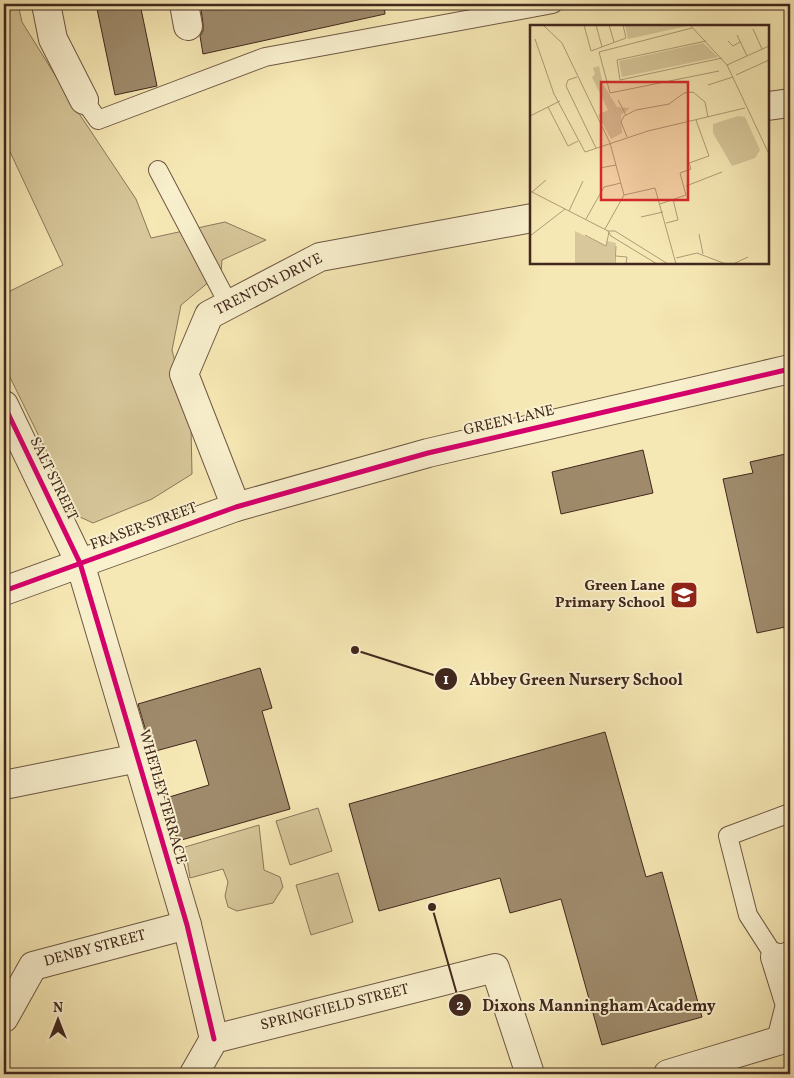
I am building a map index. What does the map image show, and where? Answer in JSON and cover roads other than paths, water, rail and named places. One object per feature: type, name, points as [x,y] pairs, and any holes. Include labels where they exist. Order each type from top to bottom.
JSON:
[{"type":"street","points":[[46,4],[53,39],[84,100]]},
{"type":"street","points":[[769,106],[790,103]]},
{"type":"street","name":"TRENTON DRIVE","points":[[236,507],[184,374],[209,315],[320,257],[530,218]]},
{"type":"street","name":"GREEN LANE","points":[[236,507],[428,453],[790,369]]},
{"type":"street","name":"SALT STREET","points":[[4,405],[80,564]]},
{"type":"street","name":"FRASER STREET","points":[[4,591],[236,507]]},
{"type":"street","name":"WHETLEY TERRACE","points":[[80,564],[187,925],[214,1039]]},
{"type":"street","points":[[4,785],[138,758]]},
{"type":"street","name":"DENBY STREET","points":[[4,1018],[33,966],[187,925]]},
{"type":"street","points":[[668,1074],[781,1040],[790,1005],[782,954]]},
{"type":"street","name":"SPRINGFIELD STREET","points":[[214,1039],[495,968],[530,1074]]},
{"type":"street","points":[[194,1074],[214,1039]]},
{"type":"lane","points":[[84,100],[98,120],[265,57],[552,4]]},
{"type":"lane","points":[[158,170],[229,305]]},
{"type":"lane","points":[[782,954],[748,915],[728,836],[790,813]]},
{"type":"place","name":"Green Lane Primary School","points":[[684,595]]},
{"type":"place","name":"Abbey Green Nursery School","points":[[355,650]]},
{"type":"place","name":"Dixons Manningham Academy","points":[[432,907]]}]
